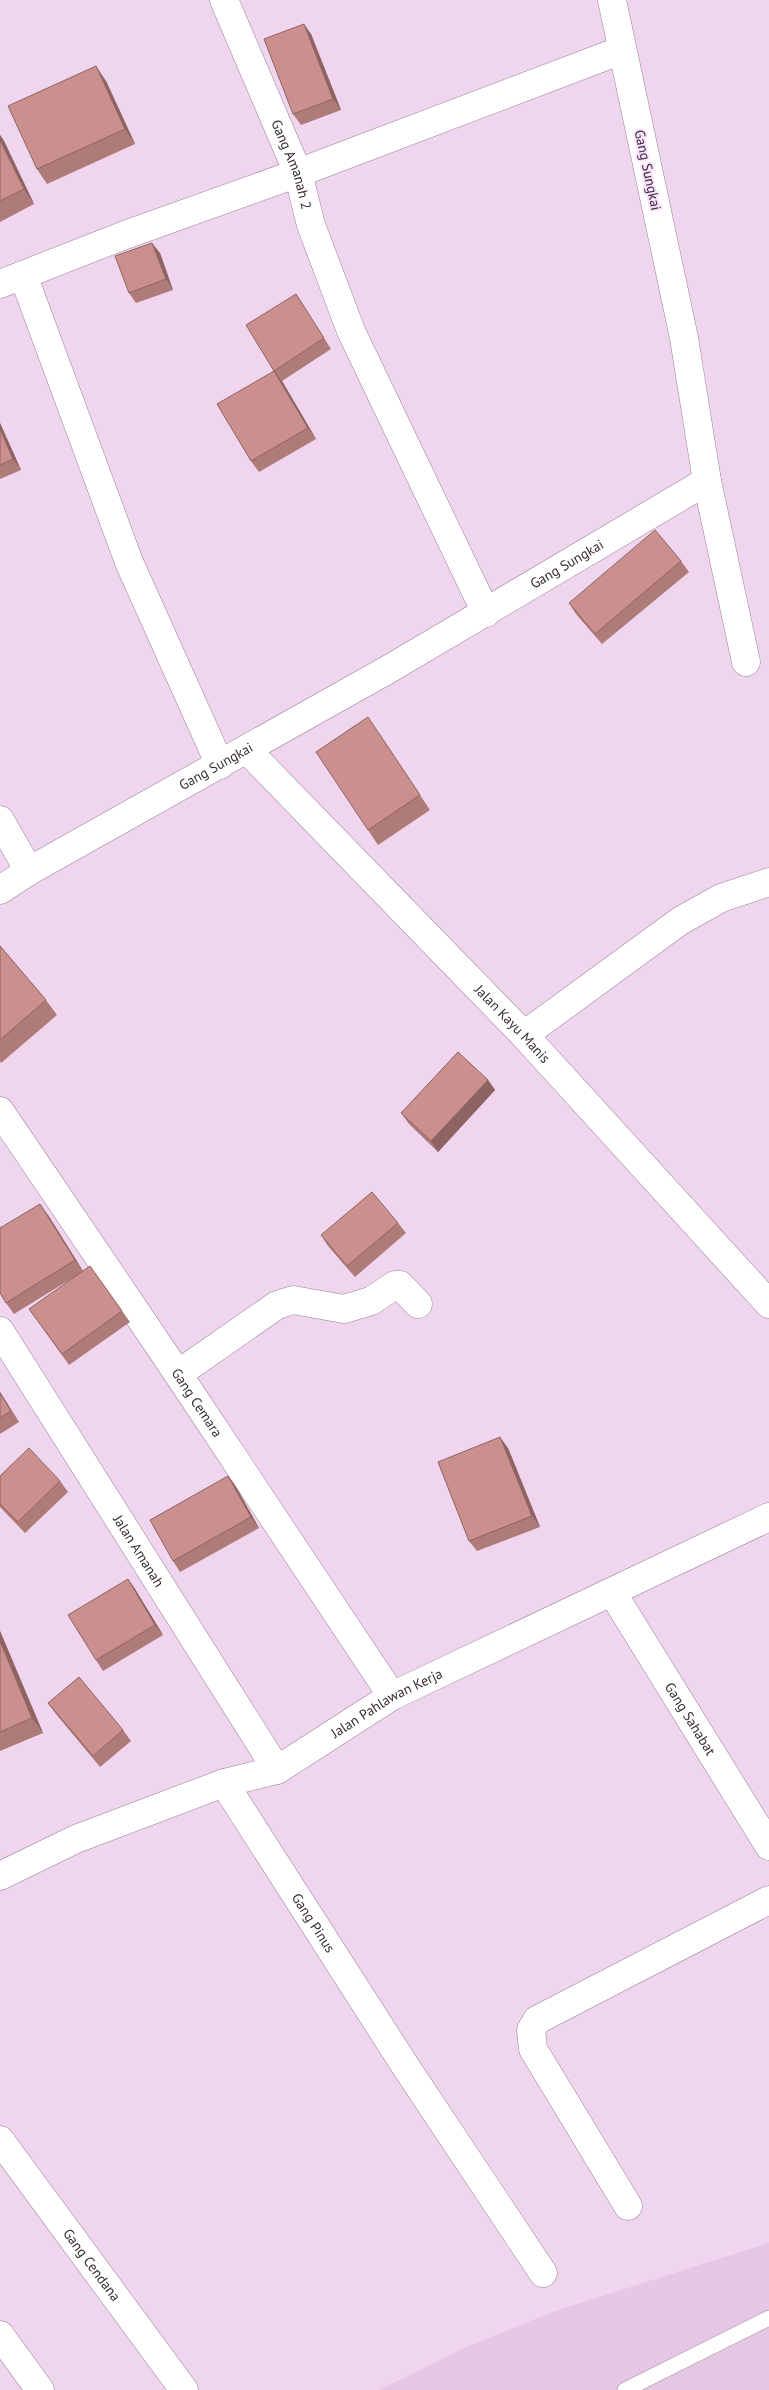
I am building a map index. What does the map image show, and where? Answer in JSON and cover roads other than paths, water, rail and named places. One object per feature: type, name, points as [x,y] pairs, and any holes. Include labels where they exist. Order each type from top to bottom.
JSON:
[{"type":"street","name":"Gang Amanah 2","points":[[224,0],[298,173],[312,225],[351,331],[486,613]]},
{"type":"street","name":"Gang Sungkai","points":[[0,890],[30,871],[248,750],[486,613],[707,481],[684,338],[612,0]]},
{"type":"street","points":[[220,765],[130,562],[12,280],[125,235],[298,173],[622,50]]},
{"type":"street","points":[[707,481],[746,662]]},
{"type":"street","name":"Jalan Kayu Manis","points":[[248,750],[524,1035],[769,1304]]},
{"type":"street","points":[[0,820],[30,871]]},
{"type":"street","points":[[524,1035],[680,921],[721,898],[769,882]]},
{"type":"street","name":"Gang Cemara","points":[[0,1111],[392,1696]]},
{"type":"street","points":[[178,1374],[277,1305],[293,1300],[344,1309],[371,1301],[395,1286],[400,1285],[418,1304]]},
{"type":"street","name":"Jalan Amanah","points":[[0,1331],[277,1770]]},
{"type":"street","name":"Jalan Pahlawan Kerja","points":[[0,1876],[76,1839],[224,1783],[277,1770],[392,1696],[769,1517]]},
{"type":"street","name":"Gang Sahabat","points":[[612,1592],[769,1846]]},
{"type":"street","name":"Gang Pinus","points":[[224,1783],[404,2064],[543,2273]]},
{"type":"street","points":[[628,2206],[533,2049],[531,2030],[537,2020],[769,1900]]},
{"type":"street","name":"Gang Cendana","points":[[0,2140],[184,2390]]},
{"type":"street","points":[[0,2335],[40,2390]]},
{"type":"lane","points":[[625,2390],[769,2318]]}]
